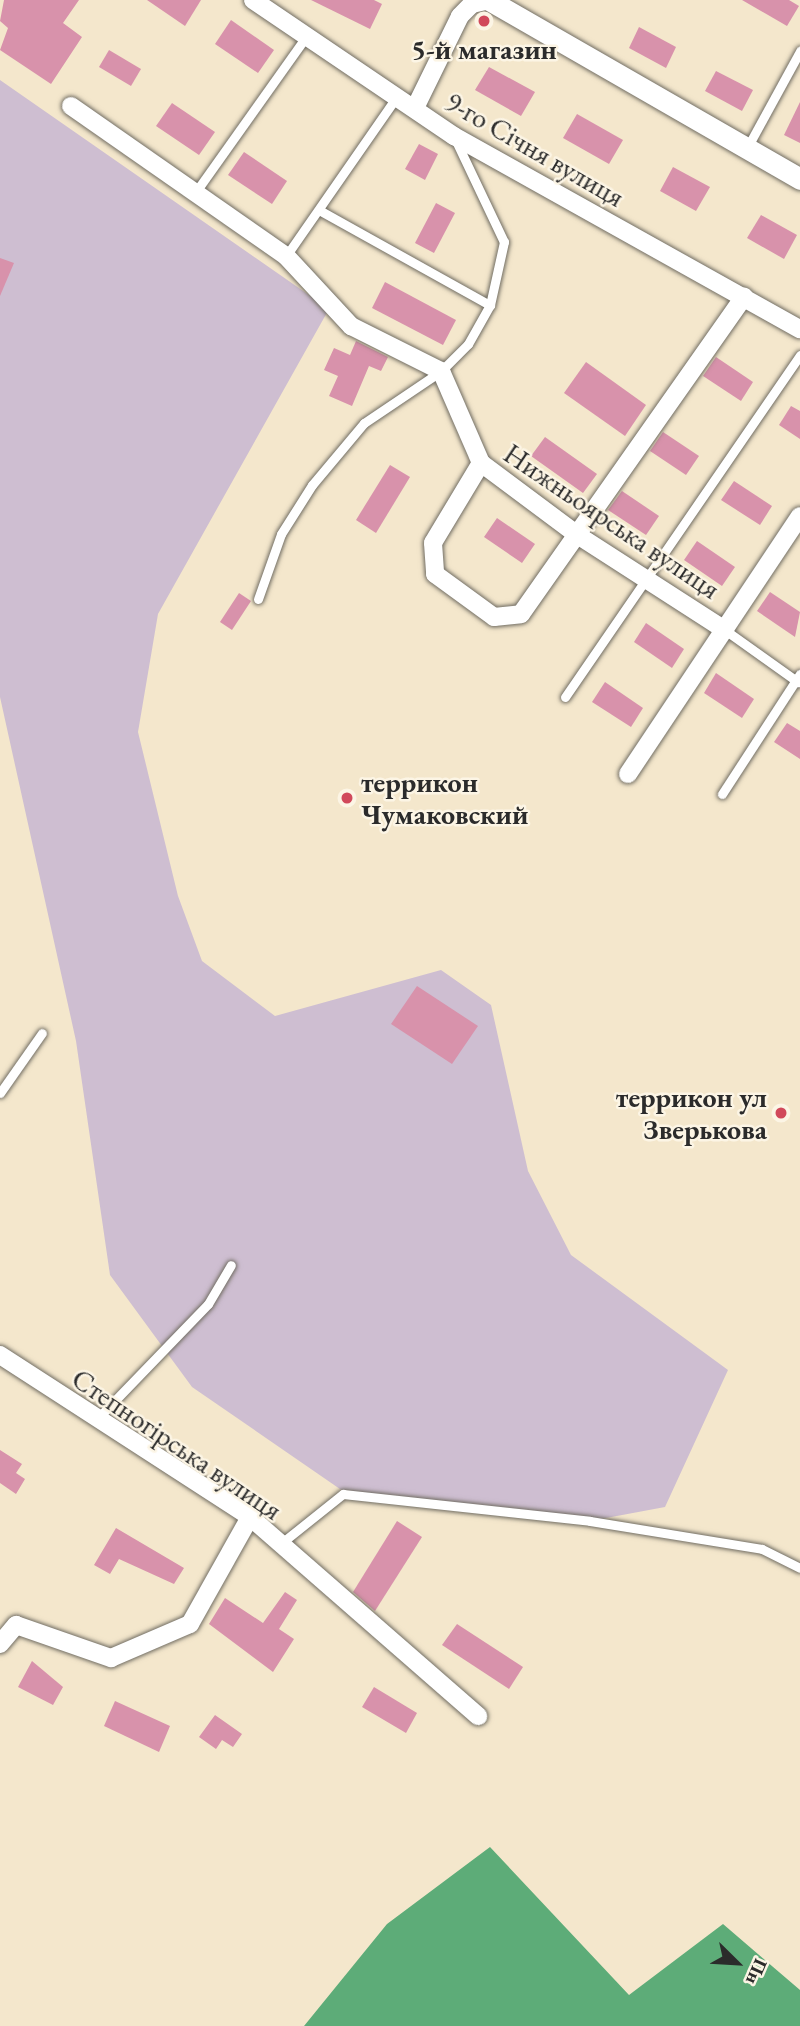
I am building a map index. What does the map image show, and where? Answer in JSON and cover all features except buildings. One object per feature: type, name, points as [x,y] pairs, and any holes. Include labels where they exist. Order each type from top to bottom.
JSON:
[{"type":"street","name":"9-го Січня вулиця","points":[[253,0],[305,38],[397,96],[453,136],[800,329]]},
{"type":"street","points":[[415,108],[460,16],[472,4],[489,0],[800,179]]},
{"type":"street","points":[[71,106],[286,256],[351,326],[441,372]]},
{"type":"street","points":[[481,463],[433,543],[435,574],[494,617],[521,614],[579,536],[744,297]]},
{"type":"street","name":"Нижньоярська вулиця","points":[[441,372],[481,463],[579,536],[651,579],[725,630]]},
{"type":"street","points":[[628,774],[800,516]]},
{"type":"street","name":"Степногірська вулиця","points":[[0,1354],[95,1421],[250,1517],[406,1659],[423,1662],[478,1716]]},
{"type":"street","points":[[0,1644],[16,1625],[111,1658],[190,1624],[250,1517]]},
{"type":"lane","points":[[195,193],[305,38]]},
{"type":"lane","points":[[747,148],[800,51]]},
{"type":"lane","points":[[286,256],[397,96]]},
{"type":"lane","points":[[258,599],[281,534],[312,485],[364,423],[441,372],[468,344],[490,305],[504,242],[453,136]]},
{"type":"lane","points":[[319,210],[490,305]]},
{"type":"lane","points":[[565,697],[651,579],[800,355]]},
{"type":"lane","points":[[722,794],[798,679],[725,630]]},
{"type":"lane","points":[[0,1093],[42,1033]]},
{"type":"lane","points":[[95,1421],[208,1304],[231,1265]]},
{"type":"lane","points":[[279,1546],[343,1494],[590,1521],[762,1549],[800,1569]]},
{"type":"shaded area","points":[[0,80],[329,309],[158,614],[138,732],[178,896],[202,961],[275,1016],[441,970],[491,1005],[528,1171],[571,1255],[728,1370],[665,1507],[590,1521],[353,1498],[192,1387],[110,1275],[76,1041],[0,697]]},
{"type":"green space","points":[[490,1847],[629,1995],[723,1924],[800,1990],[800,2026],[304,2026],[387,1924]]},
{"type":"place","name":"5-й магазин","points":[[484,21]]},
{"type":"place","name":"террикон Чумаковский","points":[[347,798]]},
{"type":"place","name":"террикон ул Зверькова","points":[[781,1113]]}]
